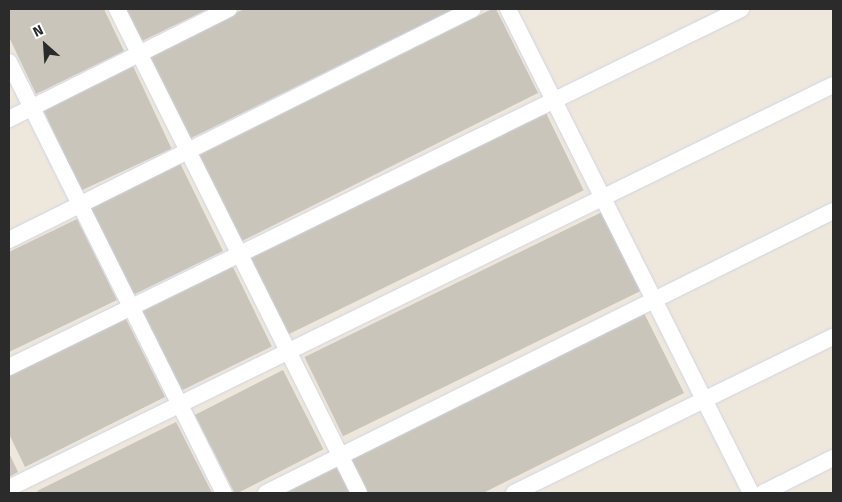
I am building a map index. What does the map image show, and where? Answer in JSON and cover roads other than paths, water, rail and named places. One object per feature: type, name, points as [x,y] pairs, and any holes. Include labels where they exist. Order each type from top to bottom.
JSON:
[{"type":"street","points":[[117,9],[359,493]]},
{"type":"street","points":[[9,119],[229,9]]},
{"type":"street","points":[[9,240],[473,9]]},
{"type":"street","points":[[508,9],[751,493]]},
{"type":"street","points":[[9,367],[741,9]]},
{"type":"street","points":[[9,62],[224,493]]},
{"type":"street","points":[[9,488],[833,85]]},
{"type":"street","points":[[266,493],[833,211]]},
{"type":"street","points":[[514,493],[833,336]]},
{"type":"street","points":[[763,493],[833,458]]}]
